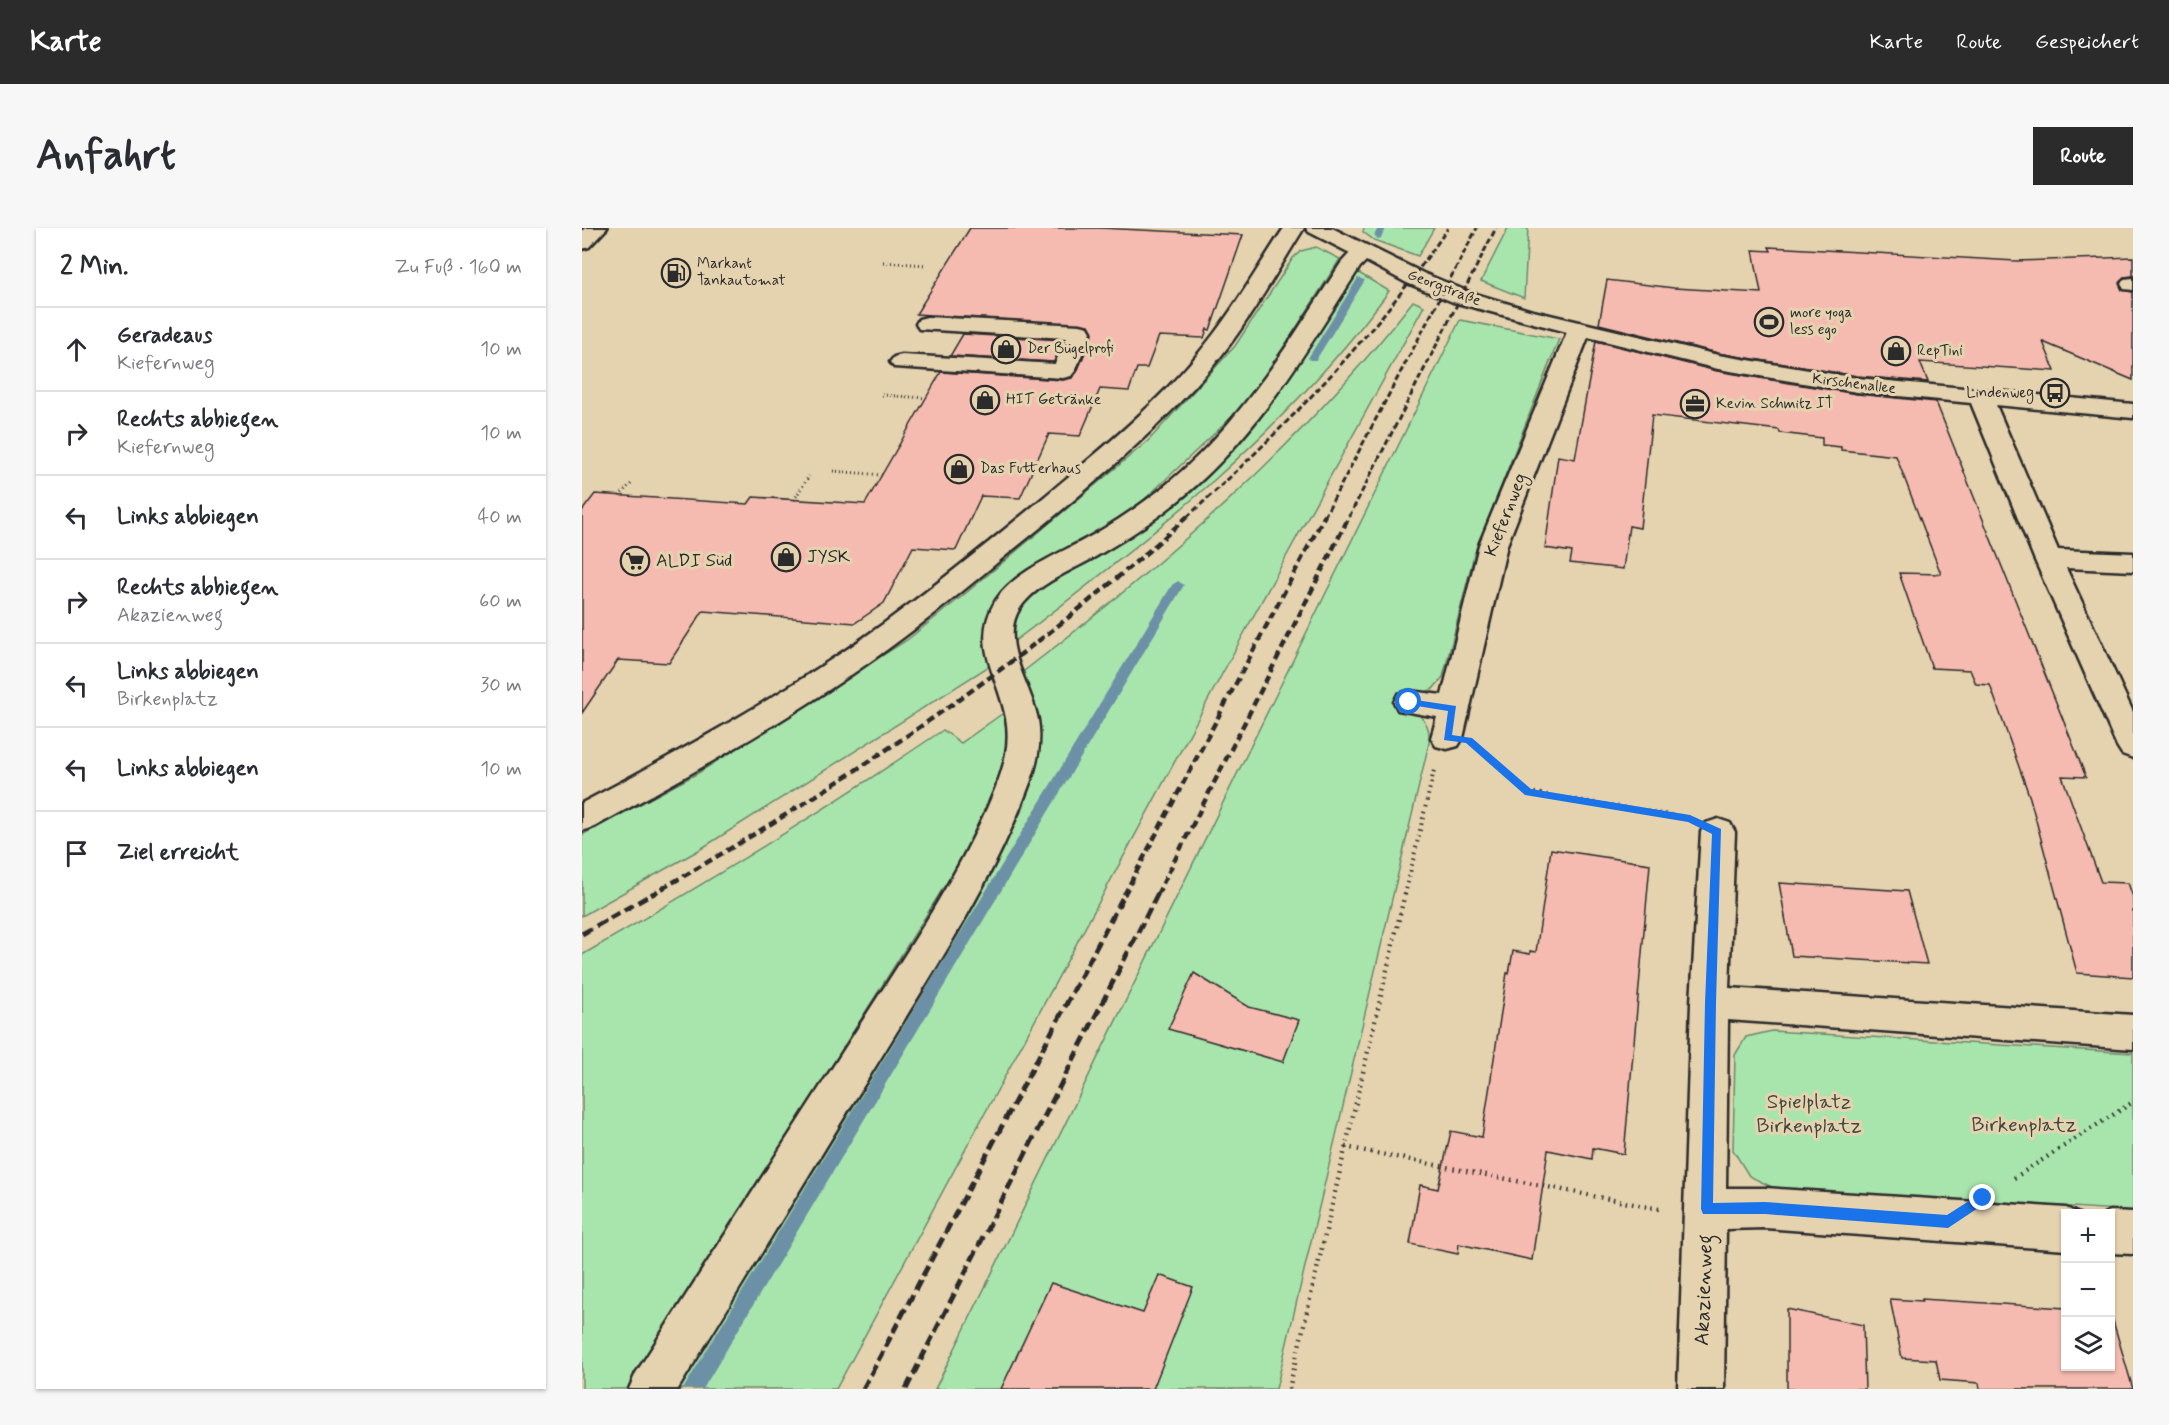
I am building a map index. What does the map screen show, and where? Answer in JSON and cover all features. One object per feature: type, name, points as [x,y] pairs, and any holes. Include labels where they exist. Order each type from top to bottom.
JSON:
[{"type":"street","points":[[582,243],[597,228]]},
{"type":"street","points":[[582,818],[700,755],[799,694],[894,631],[1027,525],[1115,451],[1166,403],[1206,359],[1234,322],[1294,228]]},
{"type":"street","name":"Georgstraße","points":[[1316,228],[1415,278],[1461,297],[1503,310],[1580,328]]},
{"type":"street","points":[[652,1389],[960,898],[1011,790],[1021,763],[1024,742],[1019,712],[997,635],[998,621],[1003,608],[1014,594],[1029,583],[1128,525],[1176,489],[1209,459],[1261,401],[1352,263],[1363,253]]},
{"type":"street","points":[[902,362],[1063,371],[1080,332],[927,324]]},
{"type":"street","name":"Kirschenallee","points":[[1580,328],[1750,369],[1857,385],[2133,411]]},
{"type":"street","name":"Kiefernweg","points":[[1447,738],[1493,545],[1580,328]]},
{"type":"street","points":[[1982,398],[2048,558],[2133,746]]},
{"type":"street","points":[[2048,558],[2133,562]]},
{"type":"street","points":[[1409,702],[1453,708]]},
{"type":"street","name":"Akazienweg","points":[[1701,1389],[1707,1209],[1710,1003],[1718,832]]},
{"type":"street","points":[[1710,1003],[2133,1032]]},
{"type":"street","points":[[1707,1209],[1765,1208],[2061,1229]]},
{"type":"street","points":[[2115,1232],[2133,1233]]},
{"type":"path","points":[[883,262],[926,264]]},
{"type":"path","points":[[882,395],[926,398]]},
{"type":"path","points":[[833,471],[882,475]]},
{"type":"path","points":[[794,500],[809,476]]},
{"type":"path","points":[[619,496],[631,484]]},
{"type":"path","points":[[1289,1389],[1440,744],[1447,738],[1469,740],[1528,792],[1690,819],[1718,832]]},
{"type":"path","points":[[2013,1179],[2133,1102]]},
{"type":"path","points":[[1345,1147],[1666,1210],[1707,1209]]},
{"type":"green space","points":[[1364,228],[1434,228],[1418,256],[1374,240],[1363,232]]},
{"type":"green space","points":[[1508,228],[1528,228],[1524,298],[1481,281]]},
{"type":"green space","points":[[1316,247],[1340,259],[1251,399],[1129,514],[997,599],[986,624],[986,642],[991,665],[699,850],[582,916],[582,835],[698,773],[907,640],[960,598],[1149,440],[1235,346],[1293,258],[1301,251]]},
{"type":"green space","points":[[1357,272],[1389,291],[1349,342],[1306,390],[1261,436],[1165,523],[1012,643],[1012,615],[1021,601],[1241,436],[1276,396],[1338,297]]},
{"type":"green space","points":[[1413,301],[1424,306],[1248,626],[836,1389],[674,1389],[973,903],[1024,806],[1036,753],[1024,671],[1129,587],[1279,452],[1371,353]]},
{"type":"green space","points":[[1460,320],[1559,339],[1474,555],[1443,677],[1433,689],[1419,694],[1416,712],[1427,726],[1429,743],[1276,1389],[935,1389]]},
{"type":"green space","points":[[1006,711],[1008,735],[998,790],[969,847],[629,1389],[582,1389],[582,955],[764,846],[943,730],[961,743]]},
{"type":"green space","name":"Birkenplatz","points":[[1772,1031],[2133,1053],[2133,1211],[1774,1188],[1749,1176],[1733,1150],[1735,1055],[1746,1037]]},
{"type":"building","points":[[970,228],[1100,228],[1243,235],[1210,330],[1207,329],[1204,338],[1159,336],[1147,368],[1137,368],[1129,391],[1100,389],[1080,436],[1049,434],[1020,498],[981,496],[956,550],[913,547],[884,603],[855,623],[703,611],[669,663],[618,660],[582,713],[582,511],[595,494],[748,504],[753,497],[865,504],[941,372],[1063,380],[1072,378],[1077,372],[1093,333],[1089,325],[916,314]]},
{"type":"building","points":[[1769,247],[2016,261],[2133,257],[2133,276],[2124,277],[2119,283],[2122,290],[2133,292],[2133,380],[2043,342],[2055,371],[1920,362],[1928,382],[1857,376],[1718,353],[1599,324],[1607,280],[1674,288],[1761,293],[1753,250],[1771,251]]},
{"type":"building","name":"Der Bügelprofi","points":[[963,334],[1063,340],[1054,362],[950,356]]},
{"type":"building","points":[[1596,341],[1717,371],[1857,394],[1936,402],[2086,777],[2062,776],[2101,882],[2128,883],[2133,897],[2133,977],[2077,973],[2030,798],[1990,685],[1976,684],[1970,670],[1932,668],[1899,573],[1941,574],[1896,456],[1841,450],[1841,447],[1822,445],[1822,438],[1780,433],[1779,430],[1652,415],[1640,528],[1629,526],[1623,569],[1570,563],[1572,552],[1545,548],[1558,456],[1575,459]]},
{"type":"building","points":[[1551,849],[1650,864],[1624,1154],[1593,1148],[1592,1159],[1548,1150],[1532,1260],[1459,1244],[1458,1254],[1410,1244],[1420,1185],[1438,1189],[1451,1131],[1482,1137],[1507,973],[1509,974],[1513,951],[1530,954],[1530,951],[1536,952]]},
{"type":"building","points":[[1779,883],[1907,891],[1927,964],[1792,956]]},
{"type":"building","points":[[1194,973],[1249,1007],[1299,1020],[1283,1062],[1168,1029]]},
{"type":"building","points":[[1159,1275],[1193,1287],[1153,1389],[1001,1389],[1051,1283],[1143,1313]]},
{"type":"building","points":[[1890,1299],[2061,1308],[2061,1371],[2115,1371],[2115,1328],[2133,1389],[1980,1389],[1979,1383],[1940,1380],[1936,1360],[1902,1358]]},
{"type":"building","points":[[1787,1309],[1863,1325],[1865,1389],[1787,1389]]},
{"type":"waterway","points":[[1378,236],[1382,228]]},
{"type":"waterway","points":[[1313,358],[1361,280]]},
{"type":"waterway","points":[[692,1389],[1178,585]]},
{"type":"railway","points":[[1187,517],[1293,416],[1326,380],[1390,307],[1448,228]]},
{"type":"railway","points":[[1324,517],[1477,228]]},
{"type":"railway","points":[[1349,517],[1496,228]]},
{"type":"railway","points":[[651,895],[862,766],[998,672],[1127,569],[1189,515]]},
{"type":"railway","points":[[1124,895],[1325,515]]},
{"type":"railway","points":[[1157,895],[1350,515]]},
{"type":"railway","points":[[582,934],[654,893]]},
{"type":"railway","points":[[863,1389],[1125,893]]},
{"type":"railway","points":[[906,1389],[1158,893]]},
{"type":"place","name":"Markant Tankautomat","points":[[676,273]]},
{"type":"place","name":"more yoga less ego","points":[[1769,322]]},
{"type":"place","name":"Der Bügelprofi","points":[[1006,349]]},
{"type":"place","name":"RepTini","points":[[1896,351]]},
{"type":"place","name":"Lindenweg","points":[[2055,393]]},
{"type":"place","name":"HIT Getränke","points":[[985,400]]},
{"type":"place","name":"Kevin Schmitz IT","points":[[1695,404]]},
{"type":"place","name":"Das Futterhaus","points":[[959,469]]},
{"type":"place","name":"JYSK","points":[[786,557]]},
{"type":"place","name":"ALDI Süd","points":[[635,561]]},
{"type":"route","points":[[1409,702],[1453,708],[1447,738],[1469,740],[1528,792],[1690,819],[1718,832],[1710,1003],[1707,1209],[1765,1208],[1948,1221],[1983,1198]]},
{"type":"park label","name":"Spielplatz Birkenplatz","points":[[1809,1114]]}]
